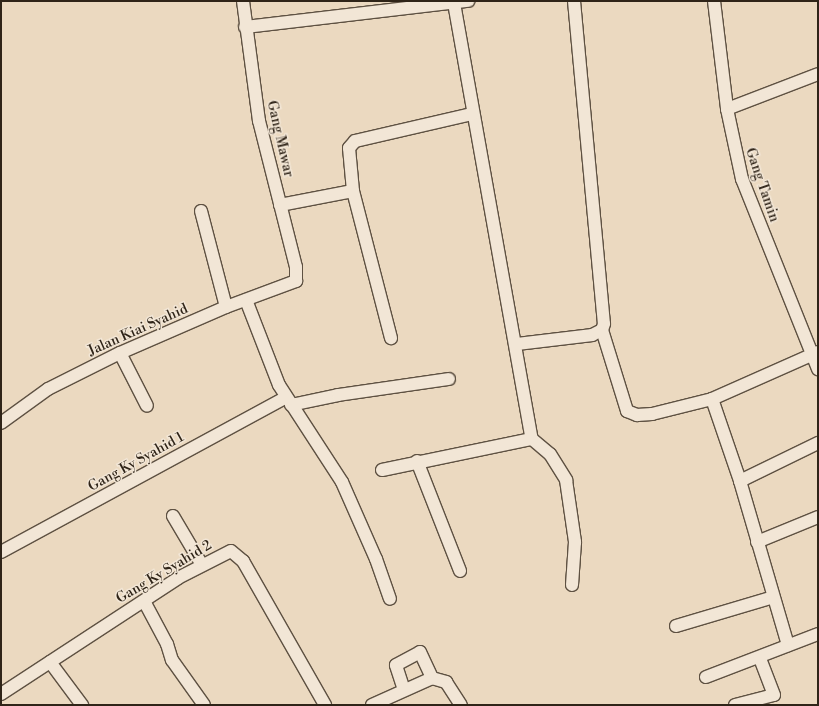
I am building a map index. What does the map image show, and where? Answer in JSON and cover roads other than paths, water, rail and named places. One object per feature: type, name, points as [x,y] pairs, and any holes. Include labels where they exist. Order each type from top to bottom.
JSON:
[{"type":"street","name":"Gang Mawar","points":[[243,1],[245,27],[259,121],[298,275],[296,281]]},
{"type":"street","points":[[245,27],[468,1]]},
{"type":"street","points":[[574,1],[604,324],[602,330],[627,411],[632,414],[652,414],[712,399],[815,354]]},
{"type":"street","name":"Gang Tamin","points":[[714,1],[727,109],[742,179],[815,354],[818,369]]},
{"type":"street","points":[[454,3],[472,114],[516,344],[532,439],[550,454],[566,480],[575,542],[572,585]]},
{"type":"street","points":[[727,109],[818,74]]},
{"type":"street","points":[[391,338],[353,192],[349,159],[352,143],[472,114]]},
{"type":"street","points":[[280,205],[353,192]]},
{"type":"street","points":[[201,211],[226,307]]},
{"type":"street","name":"Jalan Kiai Syahid","points":[[3,417],[48,389],[120,353],[226,307],[296,281]]},
{"type":"street","points":[[246,300],[288,401],[342,482],[376,559],[390,599]]},
{"type":"street","points":[[516,344],[592,335],[602,330]]},
{"type":"street","points":[[120,353],[147,406]]},
{"type":"street","name":"Gang Ky Syahid 1","points":[[1,552],[288,401],[449,379]]},
{"type":"street","points":[[712,399],[740,480],[788,644]]},
{"type":"street","points":[[382,470],[417,461],[532,439]]},
{"type":"street","points":[[740,480],[818,443]]},
{"type":"street","points":[[417,461],[460,571]]},
{"type":"street","points":[[173,516],[202,564]]},
{"type":"street","points":[[757,542],[818,517]]},
{"type":"street","name":"Gang Ky Syahid 2","points":[[1,694],[202,564],[231,551],[243,561],[325,705]]},
{"type":"street","points":[[676,626],[773,597]]},
{"type":"street","points":[[144,601],[167,644],[172,660],[204,705]]},
{"type":"street","points":[[706,676],[760,658],[788,644],[816,638]]},
{"type":"street","points":[[404,690],[396,666],[420,652],[432,678]]},
{"type":"street","points":[[735,705],[776,700],[760,658]]},
{"type":"street","points":[[50,662],[82,705]]},
{"type":"street","points":[[372,705],[432,678],[446,682],[461,705]]}]
